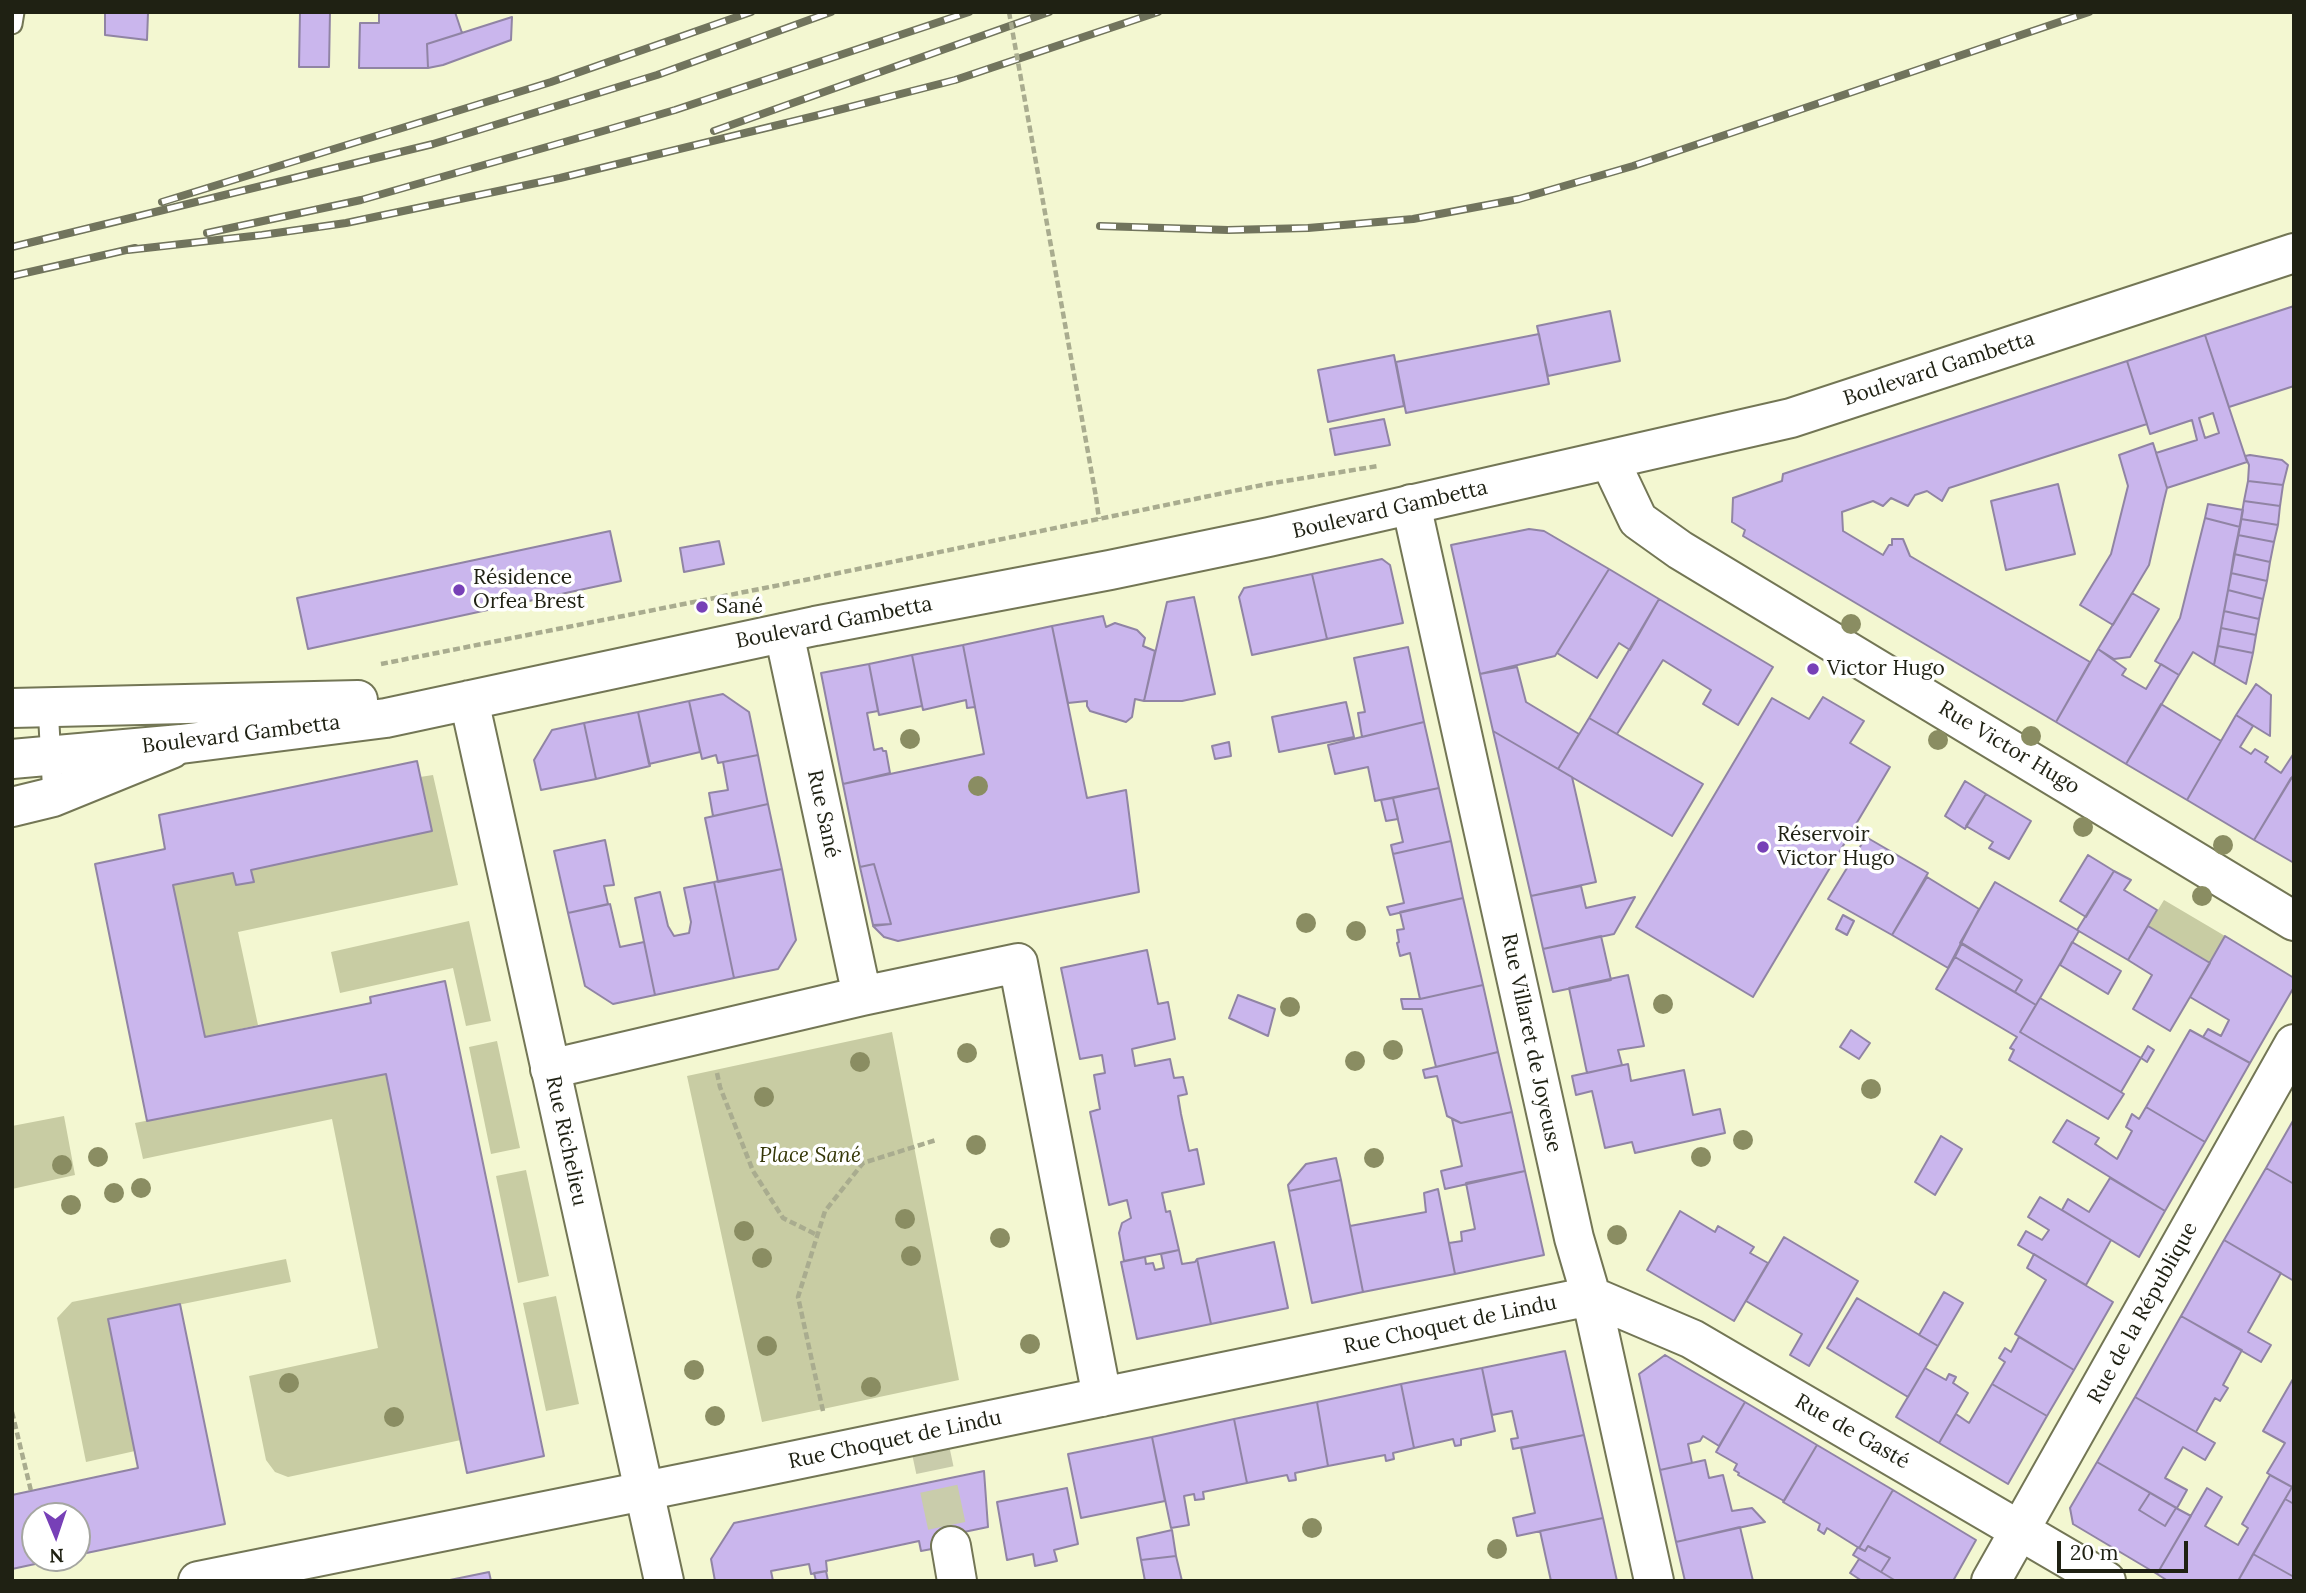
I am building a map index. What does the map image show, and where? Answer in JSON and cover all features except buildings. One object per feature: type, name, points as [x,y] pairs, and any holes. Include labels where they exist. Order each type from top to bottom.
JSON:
[{"type":"street","name":"Boulevard Gambetta","points":[[12,759],[181,744],[386,718],[784,633],[1269,537],[1791,418],[2294,253]]},
{"type":"street","name":"Rue Victor Hugo","points":[[1610,461],[1638,520],[1680,550],[2294,921]]},
{"type":"street","name":"Rue Villaret de Joyeuse","points":[[1411,504],[1574,1238],[1591,1296],[1654,1581]]},
{"type":"street","name":"Rue Sané","points":[[784,633],[862,996]]},
{"type":"street","name":"Boulevard Gambetta","points":[[30,707],[468,700]]},
{"type":"street","name":"Rue Richelieu","points":[[468,700],[664,1581]]},
{"type":"street","points":[[12,807],[53,797],[181,744]]},
{"type":"street","points":[[551,1069],[1018,962],[1102,1397]]},
{"type":"street","name":"Rue de la République","points":[[1991,1581],[2294,1044]]},
{"type":"street","name":"Rue Choquet de Lindu","points":[[198,1581],[1591,1296]]},
{"type":"street","name":"Rue de Gasté","points":[[1591,1296],[1692,1339],[2106,1581]]},
{"type":"lane","points":[[12,24],[14,12]]},
{"type":"lane","points":[[30,707],[50,755],[53,797]]},
{"type":"path","points":[[383,700],[378,665],[1100,519],[1009,12]]},
{"type":"path","points":[[708,1032],[720,1087],[753,1171],[783,1218],[817,1235]]},
{"type":"path","points":[[833,1452],[798,1297],[817,1235],[825,1211],[863,1163],[936,1140]]},
{"type":"path","points":[[12,1412],[31,1491]]},
{"type":"green space","points":[[433,775],[458,885],[238,932],[258,1025],[205,1037],[173,885],[233,873],[236,885],[253,882],[251,870],[432,831],[420,777]]},
{"type":"green space","points":[[2164,900],[2225,936],[2210,963],[2148,926]]},
{"type":"green space","points":[[469,921],[491,1021],[466,1026],[453,968],[340,993],[331,952]]},
{"type":"green space","name":"Place Sané","points":[[892,1032],[959,1380],[762,1422],[687,1076]]},
{"type":"green space","points":[[497,1041],[520,1148],[491,1154],[469,1047]]},
{"type":"green space","points":[[386,1074],[461,1440],[288,1477],[275,1472],[266,1460],[249,1376],[378,1348],[332,1119],[143,1159],[135,1123]]},
{"type":"green space","points":[[64,1116],[75,1175],[12,1189],[12,1126]]},
{"type":"green space","points":[[526,1170],[549,1276],[518,1283],[496,1176]]},
{"type":"green space","points":[[286,1259],[291,1282],[109,1319],[135,1451],[86,1462],[57,1318],[72,1302]]},
{"type":"green space","points":[[556,1296],[579,1404],[546,1411],[523,1303]]},
{"type":"tunnel","points":[[927,1433],[951,1546]]},
{"type":"railway","points":[[162,202],[551,82],[751,12]]},
{"type":"railway","points":[[12,247],[433,144],[657,75],[831,12]]},
{"type":"railway","points":[[207,233],[361,200],[610,129],[969,12]]},
{"type":"railway","points":[[714,131],[1049,12]]},
{"type":"railway","points":[[128,250],[346,223],[560,178],[955,80],[1158,12]]},
{"type":"railway","points":[[1100,226],[1228,230],[1308,228],[1413,219],[1519,199],[1633,166],[2089,12]]},
{"type":"railway","points":[[12,276],[135,248]]},
{"type":"place","name":"Résidence Orfea Brest","points":[[459,590]]},
{"type":"place","name":"Sané","points":[[702,607]]},
{"type":"place","name":"Victor Hugo","points":[[1813,669]]},
{"type":"place","name":"Réservoir Victor Hugo","points":[[1763,847]]}]
